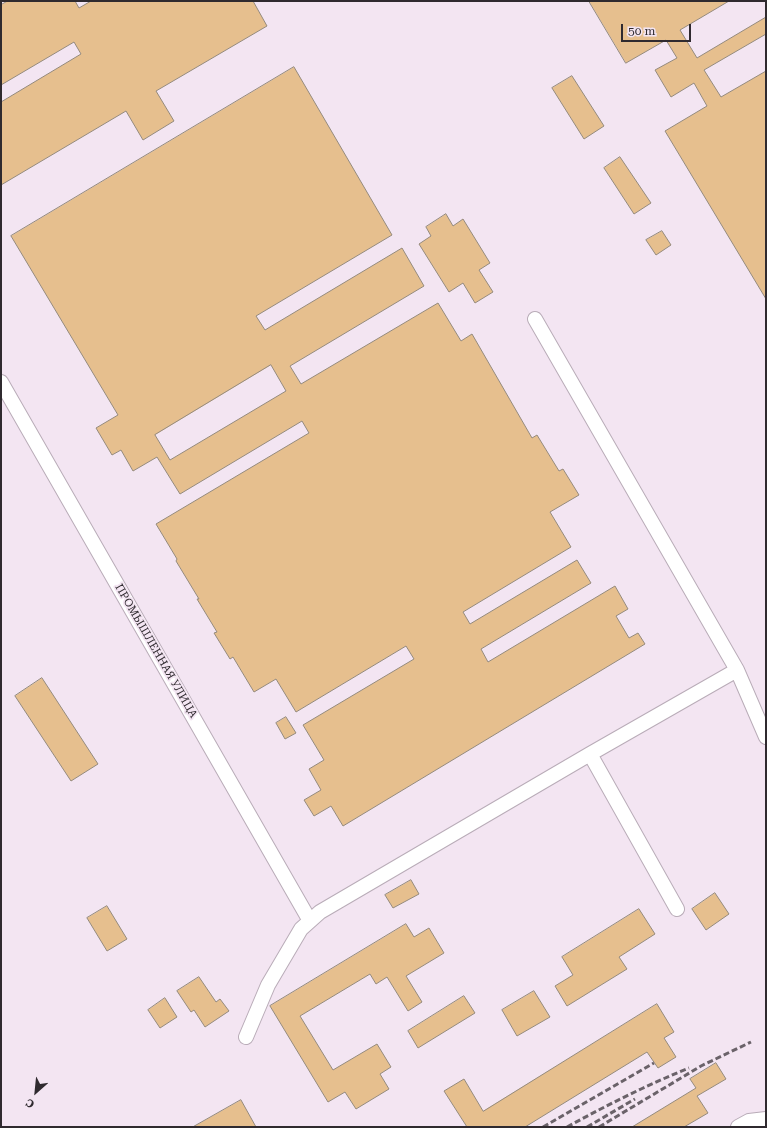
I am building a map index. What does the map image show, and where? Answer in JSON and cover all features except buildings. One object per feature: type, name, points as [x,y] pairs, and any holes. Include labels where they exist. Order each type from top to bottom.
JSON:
[{"type":"street","points":[[535,319],[737,670],[766,738]]},
{"type":"street","name":"ПРОМЫШЛЕННАЯ УЛИЦА","points":[[1,382],[310,921]]},
{"type":"street","points":[[246,1038],[268,985],[300,929],[327,908],[737,670]]},
{"type":"street","points":[[590,754],[677,909]]},
{"type":"street","points":[[738,1127],[749,1121],[766,1120]]},
{"type":"railway","points":[[599,1127],[701,1066],[751,1042]]},
{"type":"railway","points":[[543,1127],[654,1063]]},
{"type":"railway","points":[[567,1127],[658,1081],[689,1068]]},
{"type":"railway","points":[[587,1127],[635,1099]]}]
